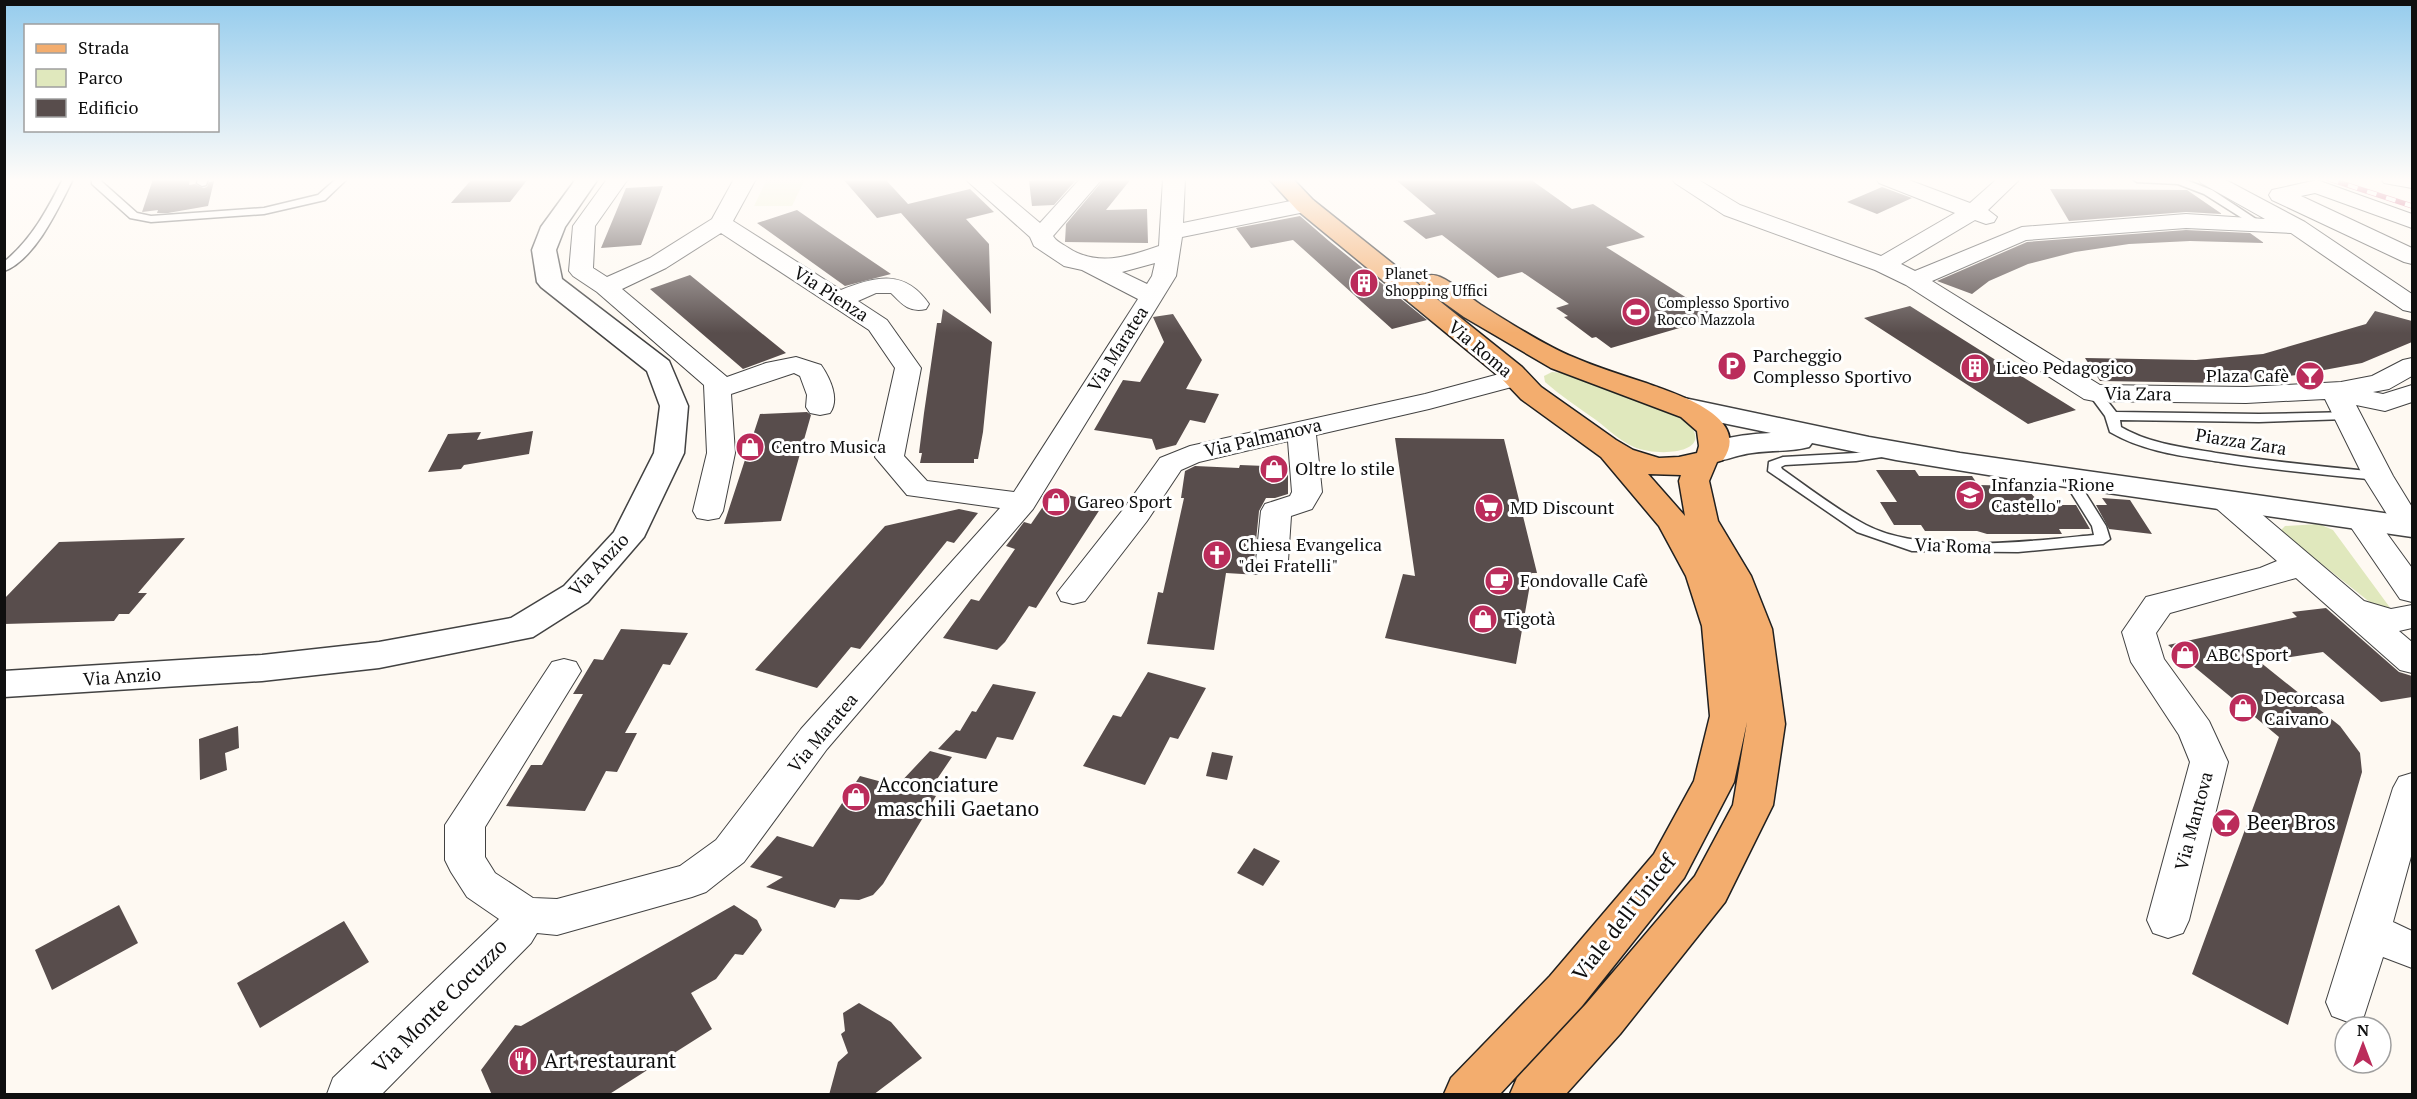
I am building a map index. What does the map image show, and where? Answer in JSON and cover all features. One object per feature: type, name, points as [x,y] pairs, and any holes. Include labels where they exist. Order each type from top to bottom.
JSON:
[{"type":"main road","name":"Via Roma","points":[[1336,230],[1513,375],[1616,455],[1631,462],[1660,467],[1688,466],[1707,458],[1716,444],[1714,435],[1702,419],[1684,407],[1561,363],[1450,296],[1359,230]]},
{"type":"main road","points":[[1513,375],[1516,365],[1528,360],[1544,359],[1561,363]]},
{"type":"main road","name":"Viale dell'Unicef","points":[[1467,1095],[1566,991],[1669,866],[1714,782],[1729,716],[1720,626],[1702,576],[1673,522],[1616,455]]},
{"type":"main road","points":[[1534,1095],[1603,1019],[1710,889],[1753,805],[1766,724],[1754,629],[1734,576],[1702,521],[1694,481],[1707,458]]},
{"type":"street","name":"Via Anzio","points":[[4,684],[262,668],[379,655],[521,628],[576,594],[628,537],[669,453],[674,406],[659,367],[550,282],[544,250],[551,230]]},
{"type":"street","points":[[584,230],[581,271],[606,287],[717,383],[721,453],[708,511]]},
{"type":"street","points":[[606,287],[658,263],[710,230]]},
{"type":"street","name":"Via Pienza","points":[[733,230],[878,325],[908,368],[889,457],[918,489],[1022,502]]},
{"type":"street","points":[[1035,230],[1041,235],[1042,240],[1072,261],[1090,265],[1127,265],[1170,241],[1210,230]]},
{"type":"street","points":[[1041,235],[1045,230]]},
{"type":"street","name":"Via Maratea","points":[[564,671],[465,825],[465,860],[481,885],[526,915],[557,917],[692,880],[730,851],[814,739],[1022,502],[1164,276],[1171,230]]},
{"type":"street","name":"Via Zara","points":[[1788,230],[1883,265],[1914,280],[2094,393],[2246,395],[2344,403],[2412,366]]},
{"type":"street","points":[[1883,265],[1942,230]]},
{"type":"street","points":[[2014,230],[2022,234]]},
{"type":"street","points":[[1914,280],[2022,234],[2069,230]]},
{"type":"street","points":[[2302,230],[2412,305]]},
{"type":"street","points":[[2355,230],[2412,257]]},
{"type":"street","points":[[1090,265],[1151,296]]},
{"type":"street","points":[[839,300],[873,286],[897,286],[917,304]]},
{"type":"street","points":[[717,390],[775,369],[796,365],[812,371],[821,395],[820,407]]},
{"type":"street","name":"Via Palmanova","points":[[1073,593],[1136,514],[1170,464],[1190,455],[1430,401],[1513,375]]},
{"type":"street","points":[[2411,527],[2378,476],[2344,403],[2369,401],[2385,403],[2412,393]]},
{"type":"street","name":"Via Roma","points":[[1684,407],[1728,414],[1882,449]]},
{"type":"street","points":[[1272,561],[1276,511],[1301,502],[1307,492],[1301,430]]},
{"type":"street","name":"Via Roma","points":[[1707,458],[1727,447],[1764,442],[1804,441],[1882,449],[2411,527]]},
{"type":"street","points":[[2227,501],[2412,661]]},
{"type":"street","points":[[2361,520],[2412,591]]},
{"type":"street","name":"Via Mantova","points":[[2168,920],[2209,762],[2196,731],[2148,662],[2139,632],[2158,605],[2270,576],[2300,564]]},
{"type":"street","points":[[2351,608],[2376,619],[2394,621],[2412,616]]},
{"type":"street","points":[[2348,1002],[2369,931],[2404,847],[2412,789]]},
{"type":"street","name":"Via Monte Cocuzzo","points":[[350,1095],[516,930],[526,915]]},
{"type":"street","points":[[2369,931],[2412,950]]},
{"type":"lane","points":[[4,268],[25,252],[41,230]]},
{"type":"lane","name":"Piazza Zara","points":[[2094,393],[2112,416],[2115,429],[2131,440],[2184,452],[2288,468],[2378,476]]},
{"type":"lane","name":"Piazza Zara","points":[[2112,416],[2259,418],[2344,403]]},
{"type":"lane","name":"Via Roma","points":[[1882,449],[1856,457],[1783,461],[1774,465],[1775,471],[1862,529],[1912,546],[2018,547],[2103,539],[2099,526],[2069,478]]},
{"type":"green space","points":[[1552,372],[1564,373],[1681,416],[1692,428],[1695,438],[1692,445],[1672,452],[1658,452],[1634,447],[1545,382],[1544,376]]},
{"type":"green space","points":[[2319,524],[2333,530],[2391,609],[2376,607],[2280,531],[2285,526]]},
{"type":"building","points":[[608,230],[646,230],[641,245],[601,248]]},
{"type":"building","points":[[767,230],[827,230],[891,274],[845,286]]},
{"type":"building","points":[[916,230],[976,230],[989,244],[991,314]]},
{"type":"building","points":[[1066,230],[1148,230],[1148,243],[1065,242]]},
{"type":"building","name":"Planet Shopping Uffici","points":[[1238,230],[1317,230],[1427,320],[1392,329],[1293,240],[1251,248]]},
{"type":"building","points":[[1415,230],[1634,230],[1645,237],[1606,247],[1717,317],[1611,348],[1596,337],[1592,338],[1564,317],[1568,316],[1556,308],[1569,304],[1522,272],[1498,278],[1442,235],[1426,239]]},
{"type":"building","points":[[2192,230],[2250,233],[2264,243],[2190,241],[2129,244],[2075,252],[2028,264],[1989,281],[1972,294],[1937,281],[2027,242]]},
{"type":"building","points":[[690,275],[786,353],[743,369],[650,289]]},
{"type":"building","name":"Liceo Pedagogico","points":[[1910,306],[2076,410],[2028,424],[1864,318]]},
{"type":"building","points":[[943,309],[992,342],[983,432],[978,459],[974,459],[974,463],[920,463],[922,453],[919,453],[937,323],[941,323]]},
{"type":"building","points":[[2375,311],[2412,321],[2412,342],[2362,363],[2297,375],[2224,383],[2100,381],[2085,358],[2196,360],[2263,354],[2366,324]]},
{"type":"building","points":[[1173,314],[1202,360],[1186,389],[1219,394],[1205,423],[1190,420],[1176,445],[1156,450],[1152,439],[1094,430],[1123,380],[1140,382],[1164,342],[1153,317]]},
{"type":"building","points":[[807,412],[811,415],[781,521],[724,524],[760,414]]},
{"type":"building","points":[[533,431],[529,454],[464,465],[461,469],[428,472],[448,434],[481,432],[477,440]]},
{"type":"building","points":[[1395,438],[1504,439],[1537,573],[1532,573],[1516,664],[1385,638],[1403,574],[1415,576]]},
{"type":"building","points":[[1240,465],[1288,467],[1288,494],[1266,498],[1259,511],[1254,561],[1260,570],[1259,575],[1226,573],[1214,650],[1147,644],[1158,592],[1163,593],[1184,498],[1181,498],[1185,471],[1195,466],[1239,468]]},
{"type":"building","points":[[1876,470],[1915,470],[1919,476],[1972,476],[1978,485],[2024,486],[2042,505],[2076,505],[2090,529],[2059,529],[2062,534],[1987,534],[1977,531],[1925,531],[1921,525],[1894,525],[1880,502],[1897,502]]},
{"type":"building","points":[[1053,492],[1104,503],[1036,608],[1029,606],[997,650],[943,638],[971,599],[979,601],[1015,549],[1006,546],[1024,522],[1031,524]]},
{"type":"building","points":[[2102,498],[2130,500],[2152,534],[2109,529],[2096,505],[2107,505]]},
{"type":"building","points":[[959,509],[978,513],[954,543],[947,541],[860,649],[851,647],[817,688],[755,670],[885,526]]},
{"type":"building","points":[[185,538],[138,593],[147,593],[129,614],[119,614],[114,621],[4,624],[4,599],[59,542]]},
{"type":"building","points":[[2326,608],[2399,672],[2412,676],[2412,697],[2381,702],[2323,652],[2260,662],[2340,726],[2360,753],[2362,772],[2288,1025],[2192,974],[2279,737],[2168,645],[2297,617],[2292,612]]},
{"type":"building","points":[[621,629],[688,633],[670,665],[663,664],[625,733],[637,733],[617,772],[606,771],[585,811],[506,806],[531,765],[542,765],[583,694],[573,694],[594,659],[603,660]]},
{"type":"building","points":[[1148,672],[1206,688],[1178,739],[1170,737],[1145,785],[1083,766],[1113,715],[1121,717]]},
{"type":"building","points":[[993,684],[1036,692],[1013,740],[997,737],[986,759],[938,749],[956,730],[960,731],[972,711],[976,712]]},
{"type":"building","points":[[238,726],[239,748],[225,753],[227,770],[200,780],[199,739]]},
{"type":"building","points":[[930,751],[952,757],[927,794],[936,796],[883,884],[873,895],[859,900],[840,899],[835,908],[766,887],[783,877],[750,867],[777,836],[813,847],[860,776],[897,786]]},
{"type":"building","points":[[1212,752],[1233,756],[1227,780],[1206,776]]},
{"type":"building","points":[[1254,848],[1280,861],[1263,886],[1237,873]]},
{"type":"building","points":[[119,905],[138,943],[52,990],[35,950]]},
{"type":"building","points":[[734,905],[757,920],[762,930],[743,955],[735,954],[716,979],[691,993],[712,1029],[608,1095],[492,1095],[481,1070],[515,1025],[521,1026]]},
{"type":"building","points":[[344,921],[369,962],[260,1028],[237,983]]},
{"type":"building","points":[[859,1003],[891,1022],[922,1058],[873,1095],[829,1095],[838,1062],[848,1053],[841,1034],[845,1031],[843,1013]]},
{"type":"place","name":"Planet Shopping Uffici","points":[[1364,283]]},
{"type":"place","name":"Complesso Sportivo Rocco Mazzola","points":[[1636,312]]},
{"type":"place","name":"Parcheggio Complesso Sportivo","points":[[1732,366]]},
{"type":"place","name":"Liceo Pedagogico","points":[[1975,368]]},
{"type":"place","name":"Plaza Cafè","points":[[2310,376]]},
{"type":"place","name":"Centro Musica","points":[[750,447]]},
{"type":"place","name":"Oltre lo stile","points":[[1274,469]]},
{"type":"place","name":"Infanzia \"Rione Castello\"","points":[[1970,495]]},
{"type":"place","name":"Gareo Sport","points":[[1056,502]]},
{"type":"place","name":"MD Discount","points":[[1489,508]]},
{"type":"place","name":"Chiesa Evangelica \"dei Fratelli\"","points":[[1217,555]]},
{"type":"place","name":"Fondovalle Cafè","points":[[1499,581]]},
{"type":"place","name":"Tigotà","points":[[1483,619]]},
{"type":"place","name":"ABC Sport","points":[[2185,655]]},
{"type":"place","name":"Decorcasa Caivano","points":[[2243,708]]},
{"type":"place","name":"Acconciature maschili Gaetano","points":[[856,797]]},
{"type":"place","name":"Beer Bros","points":[[2226,823]]},
{"type":"place","name":"Art restaurant","points":[[523,1061]]}]
